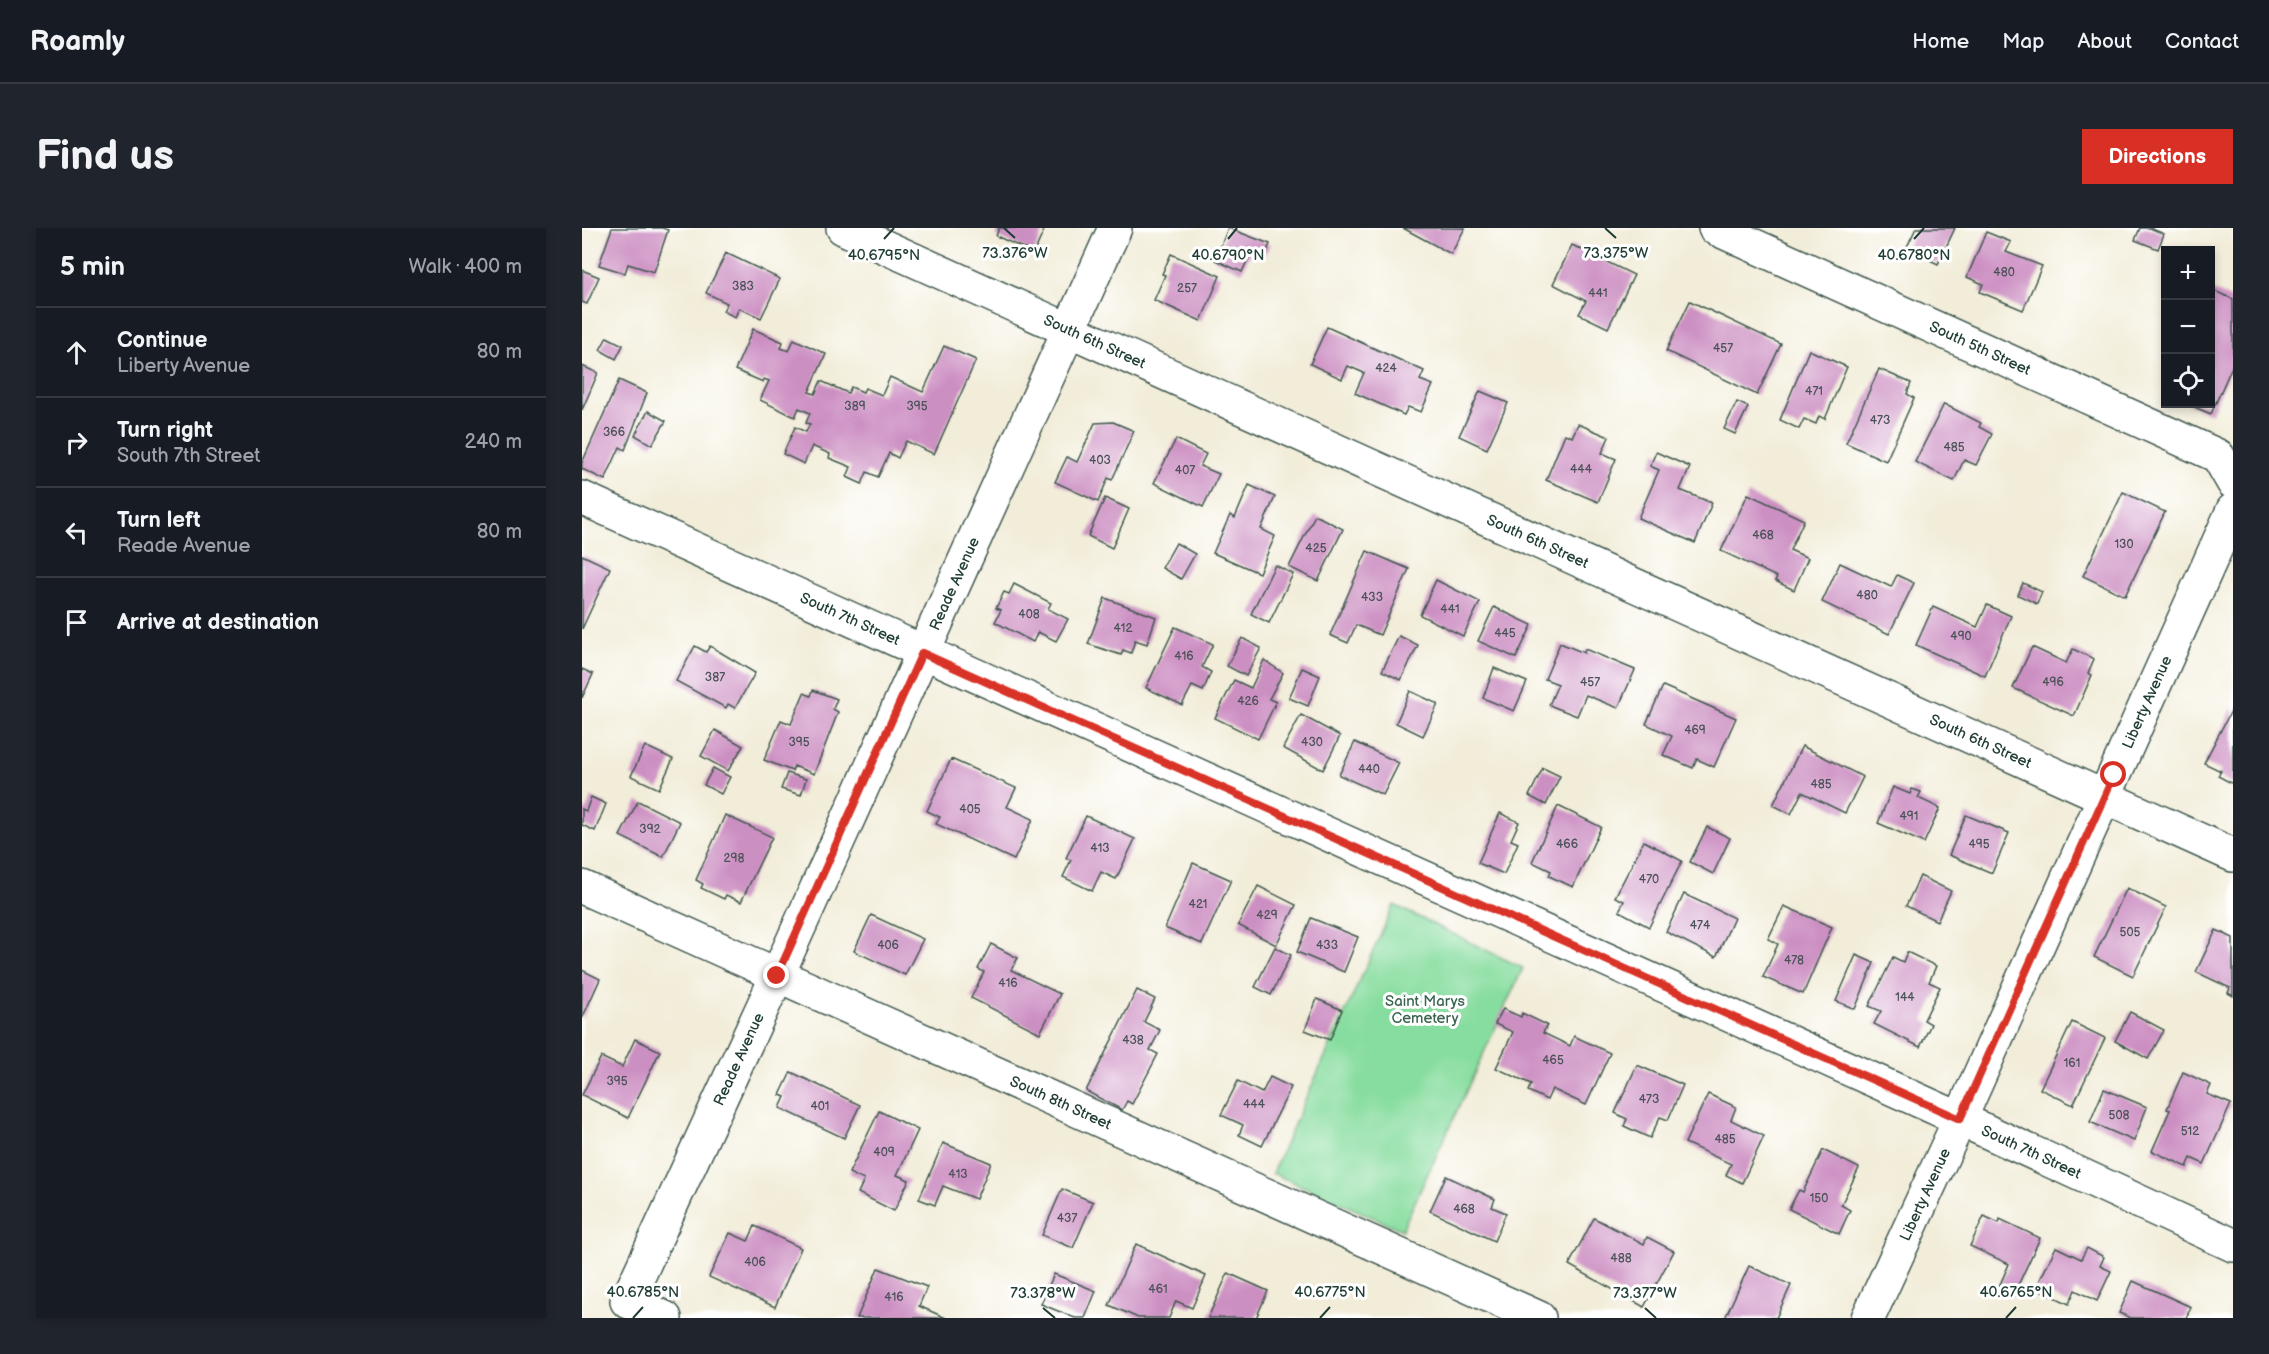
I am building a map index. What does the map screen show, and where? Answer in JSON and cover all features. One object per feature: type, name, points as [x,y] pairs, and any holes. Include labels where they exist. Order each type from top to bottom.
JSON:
[{"type":"street","name":"South 6th Street","points":[[843,228],[2233,855]]},
{"type":"street","name":"Reade Avenue","points":[[664,1318],[627,1301],[777,976],[1115,228]]},
{"type":"street","name":"South 5th Street","points":[[1715,228],[2218,456],[2233,482]]},
{"type":"street","name":"South 7th Street","points":[[582,498],[1960,1119],[2233,1245]]},
{"type":"street","name":"Liberty Avenue","points":[[1868,1318],[1960,1119],[2233,510]]},
{"type":"street","name":"South 8th Street","points":[[582,887],[1539,1318]]},
{"type":"green space","name":"Saint Marys Cemetery","points":[[1394,905],[1523,968],[1402,1230],[1272,1173]]},
{"type":"building","points":[[612,228],[668,230],[654,272],[628,264],[625,273],[599,265]]},
{"type":"building","points":[[999,228],[1045,228],[1034,253],[996,236]]},
{"type":"building","points":[[1228,228],[1270,244],[1265,256],[1252,250],[1242,272],[1215,260]]},
{"type":"building","points":[[1403,228],[1465,228],[1451,254]]},
{"type":"building","points":[[1916,228],[1955,228],[1938,264],[1906,249]]},
{"type":"building","points":[[2140,228],[2150,228],[2164,234],[2158,249],[2135,240]]},
{"type":"building","points":[[1986,232],[2011,242],[2006,252],[2042,266],[2023,310],[1980,292],[1983,284],[1967,277]]},
{"type":"building","points":[[1572,245],[1634,275],[1608,328],[1579,314],[1586,301],[1553,284]]},
{"type":"building","points":[[726,253],[780,279],[761,318],[739,308],[735,317],[723,311],[727,303],[706,293]]},
{"type":"building","points":[[1171,254],[1220,276],[1201,321],[1154,300]]},
{"type":"building","points":[[582,270],[599,277],[587,304],[582,302]]},
{"type":"building","points":[[2215,291],[2233,299],[2233,364],[2215,405]]},
{"type":"building","points":[[1690,301],[1781,344],[1757,395],[1666,351]]},
{"type":"building","points":[[1327,327],[1424,371],[1420,380],[1433,385],[1421,412],[1408,407],[1404,415],[1355,393],[1364,373],[1348,366],[1342,379],[1310,364]]},
{"type":"building","points":[[753,329],[783,342],[781,348],[789,351],[794,339],[826,354],[809,392],[815,394],[821,381],[848,393],[851,387],[863,392],[865,388],[882,395],[890,377],[923,392],[944,346],[976,360],[934,454],[906,441],[898,458],[889,453],[878,477],[867,472],[862,484],[847,477],[851,467],[829,458],[830,454],[812,446],[804,464],[783,454],[795,427],[806,432],[810,424],[806,423],[810,413],[799,408],[795,417],[760,400],[769,381],[764,379],[763,382],[735,370]]},
{"type":"building","points":[[607,337],[623,345],[616,359],[600,350]]},
{"type":"building","points":[[1809,350],[1847,367],[1825,419],[1819,416],[1816,424],[1804,419],[1799,429],[1780,420]]},
{"type":"building","points":[[582,366],[598,373],[582,410]]},
{"type":"building","points":[[1879,369],[1911,383],[1907,394],[1914,398],[1886,461],[1846,443]]},
{"type":"building","points":[[619,380],[647,393],[625,450],[620,447],[605,480],[582,469],[582,463]]},
{"type":"building","points":[[1480,391],[1508,403],[1487,449],[1459,436]]},
{"type":"building","points":[[1737,402],[1748,407],[1735,434],[1724,429]]},
{"type":"building","points":[[1944,404],[1981,423],[1979,427],[1992,434],[1976,465],[1964,460],[1954,481],[1915,462]]},
{"type":"building","points":[[2197,408],[2214,408],[2211,414]]},
{"type":"building","points":[[648,411],[666,421],[652,445],[635,435]]},
{"type":"building","points":[[1113,422],[1134,431],[1112,480],[1108,478],[1098,502],[1055,482],[1067,457],[1077,462],[1095,423]]},
{"type":"building","points":[[1578,424],[1609,437],[1602,453],[1616,459],[1598,502],[1546,480],[1565,434],[1572,437]]},
{"type":"building","points":[[1176,439],[1206,454],[1200,466],[1219,474],[1203,507],[1154,483]]},
{"type":"building","points":[[1656,452],[1690,467],[1680,490],[1712,503],[1695,543],[1638,518],[1659,470],[1650,466]]},
{"type":"building","points":[[1249,485],[1275,497],[1261,529],[1275,536],[1259,573],[1213,553],[1230,515],[1235,518]]},
{"type":"building","points":[[2123,492],[2165,512],[2125,596],[2083,576]]},
{"type":"building","points":[[1748,494],[1804,520],[1790,550],[1808,558],[1794,590],[1775,581],[1777,577],[1721,551]]},
{"type":"building","points":[[1105,498],[1129,509],[1112,548],[1088,536]]},
{"type":"building","points":[[1315,515],[1343,529],[1318,581],[1289,567]]},
{"type":"building","points":[[1176,543],[1195,554],[1181,579],[1162,568]]},
{"type":"building","points":[[1367,551],[1409,569],[1380,635],[1356,625],[1348,643],[1330,635]]},
{"type":"building","points":[[582,555],[610,568],[582,629]]},
{"type":"building","points":[[1840,563],[1891,587],[1897,575],[1914,583],[1889,634],[1822,602]]},
{"type":"building","points":[[1275,565],[1293,574],[1269,623],[1251,614]]},
{"type":"building","points":[[1436,580],[1480,602],[1463,636],[1420,615]]},
{"type":"building","points":[[2023,583],[2042,592],[2037,604],[2018,595]]},
{"type":"building","points":[[1014,584],[1051,603],[1048,609],[1068,619],[1056,641],[1038,632],[1033,642],[995,622],[1001,610],[996,608],[1004,592],[1009,594]]},
{"type":"building","points":[[1105,598],[1156,617],[1147,644],[1135,640],[1131,653],[1123,650],[1121,655],[1088,644]]},
{"type":"building","points":[[1987,605],[2011,616],[1985,676],[1916,645],[1933,607],[1977,627]]},
{"type":"building","points":[[1494,607],[1532,625],[1516,658],[1478,641]]},
{"type":"building","points":[[1175,627],[1213,644],[1202,667],[1211,672],[1203,691],[1192,686],[1182,705],[1146,688]]},
{"type":"building","points":[[1399,636],[1418,645],[1401,680],[1382,671]]},
{"type":"building","points":[[1242,638],[1261,648],[1246,676],[1227,666]]},
{"type":"building","points":[[1560,643],[1584,653],[1585,649],[1635,670],[1618,708],[1586,695],[1577,716],[1549,705],[1558,684],[1545,679]]},
{"type":"building","points":[[695,646],[706,652],[710,646],[755,673],[735,708],[728,704],[726,708],[676,681]]},
{"type":"building","points":[[2032,647],[2066,663],[2073,649],[2094,659],[2088,673],[2092,675],[2074,716],[2013,688]]},
{"type":"building","points":[[1264,660],[1283,673],[1269,699],[1276,702],[1258,739],[1215,718],[1234,680],[1251,688]]},
{"type":"building","points":[[1302,668],[1320,676],[1308,706],[1289,698]]},
{"type":"building","points":[[1494,668],[1527,682],[1514,711],[1483,698]]},
{"type":"building","points":[[582,669],[593,674],[582,698]]},
{"type":"building","points":[[1663,686],[1736,718],[1714,767],[1697,759],[1693,768],[1663,755],[1672,736],[1646,724]]},
{"type":"building","points":[[813,690],[837,699],[833,709],[838,712],[814,774],[794,766],[792,771],[764,760],[781,720],[791,724],[804,693],[811,696]]},
{"type":"building","points":[[1410,691],[1438,704],[1423,736],[1396,723]]},
{"type":"building","points":[[2233,707],[2233,784],[2218,776],[2221,771],[2204,763]]},
{"type":"building","points":[[1301,715],[1340,736],[1323,770],[1283,748]]},
{"type":"building","points":[[715,730],[743,746],[728,771],[701,756]]},
{"type":"building","points":[[1355,742],[1399,763],[1383,795],[1339,775]]},
{"type":"building","points":[[645,746],[673,759],[659,789],[631,776]]},
{"type":"building","points":[[1802,746],[1863,777],[1845,813],[1802,792],[1791,814],[1773,805]]},
{"type":"building","points":[[951,759],[1016,788],[1007,807],[1033,819],[1014,860],[936,824],[940,817],[927,811]]},
{"type":"building","points":[[713,768],[730,777],[721,794],[704,785]]},
{"type":"building","points":[[1543,768],[1560,776],[1546,805],[1529,796]]},
{"type":"building","points":[[787,773],[806,779],[801,795],[781,789]]},
{"type":"building","points":[[1893,787],[1910,794],[1912,789],[1921,792],[1918,798],[1940,808],[1924,843],[1878,823]]},
{"type":"building","points":[[591,797],[606,804],[595,831],[582,825],[582,809],[586,811]]},
{"type":"building","points":[[638,801],[680,822],[663,857],[620,836]]},
{"type":"building","points":[[1558,806],[1601,827],[1573,887],[1549,876],[1551,871],[1532,862]]},
{"type":"building","points":[[1500,813],[1519,822],[1511,840],[1518,843],[1504,874],[1478,863]]},
{"type":"building","points":[[725,815],[772,837],[741,902],[726,895],[724,899],[701,888],[703,884],[696,880]]},
{"type":"building","points":[[1966,815],[2009,833],[1992,873],[1949,855]]},
{"type":"building","points":[[1086,816],[1135,839],[1116,879],[1101,872],[1092,891],[1063,877],[1071,860],[1066,858]]},
{"type":"building","points":[[1707,827],[1730,838],[1713,874],[1690,862]]},
{"type":"building","points":[[1644,841],[1682,861],[1649,927],[1619,911],[1624,901],[1615,897]]},
{"type":"building","points":[[1193,863],[1231,880],[1202,944],[1165,928]]},
{"type":"building","points":[[1920,876],[1951,891],[1937,921],[1906,906]]},
{"type":"building","points":[[1258,886],[1296,905],[1276,945],[1238,925]]},
{"type":"building","points":[[2127,888],[2166,907],[2133,976],[2094,957]]},
{"type":"building","points":[[1684,894],[1734,918],[1716,957],[1666,932]]},
{"type":"building","points":[[1784,906],[1832,927],[1803,994],[1763,977],[1778,944],[1768,939]]},
{"type":"building","points":[[871,915],[923,939],[905,975],[854,951]]},
{"type":"building","points":[[1311,918],[1358,937],[1344,972],[1297,952]]},
{"type":"building","points":[[2216,930],[2233,938],[2233,996],[2228,993],[2230,988],[2196,972]]},
{"type":"building","points":[[991,944],[1018,958],[1011,970],[1060,994],[1040,1033],[971,998],[984,972],[978,969]]},
{"type":"building","points":[[1275,947],[1291,955],[1271,995],[1255,987]]},
{"type":"building","points":[[1907,952],[1936,966],[1929,982],[1940,987],[1924,1020],[1931,1024],[1920,1047],[1874,1024],[1881,1011],[1869,1006],[1893,957],[1903,962]]},
{"type":"building","points":[[1856,955],[1874,963],[1855,1009],[1836,1001]]},
{"type":"building","points":[[582,970],[600,979],[582,1019]]},
{"type":"building","points":[[1137,990],[1155,999],[1144,1022],[1160,1030],[1150,1050],[1158,1054],[1132,1104],[1127,1101],[1122,1110],[1086,1091]]},
{"type":"building","points":[[1317,999],[1342,1010],[1330,1040],[1305,1030]]},
{"type":"building","points":[[1503,1009],[1521,1017],[1522,1013],[1547,1025],[1543,1033],[1570,1046],[1574,1036],[1610,1053],[1586,1105],[1552,1089],[1547,1100],[1528,1091],[1531,1084],[1496,1068],[1513,1032],[1495,1024]]},
{"type":"building","points":[[2130,1012],[2164,1030],[2148,1059],[2115,1041]]},
{"type":"building","points":[[2072,1022],[2105,1038],[2073,1105],[2040,1089]]},
{"type":"building","points":[[635,1039],[660,1051],[628,1118],[582,1095],[601,1057],[622,1067]]},
{"type":"building","points":[[1637,1065],[1683,1085],[1668,1120],[1660,1117],[1650,1138],[1624,1126],[1627,1119],[1615,1113]]},
{"type":"building","points":[[791,1072],[860,1105],[844,1138],[780,1108],[785,1097],[780,1095]]},
{"type":"building","points":[[2183,1072],[2211,1085],[2207,1094],[2231,1104],[2204,1164],[2191,1158],[2187,1167],[2152,1151]]},
{"type":"building","points":[[1270,1077],[1291,1087],[1262,1146],[1239,1135],[1243,1125],[1221,1115],[1238,1081],[1262,1093]]},
{"type":"building","points":[[2104,1089],[2147,1107],[2134,1141],[2090,1122]]},
{"type":"building","points":[[1708,1094],[1736,1107],[1731,1120],[1764,1136],[1742,1183],[1726,1175],[1731,1164],[1685,1143]]},
{"type":"building","points":[[879,1111],[918,1130],[897,1175],[909,1180],[894,1211],[858,1193],[864,1180],[849,1173]]},
{"type":"building","points":[[943,1143],[991,1163],[976,1199],[943,1186],[935,1205],[919,1199]]},
{"type":"building","points":[[1823,1150],[1859,1168],[1841,1205],[1850,1210],[1839,1234],[1789,1209],[1799,1190],[1803,1192]]},
{"type":"building","points":[[1446,1176],[1495,1199],[1492,1207],[1506,1213],[1494,1241],[1430,1211]]},
{"type":"building","points":[[1062,1189],[1093,1202],[1073,1248],[1042,1235]]},
{"type":"building","points":[[1984,1216],[1999,1223],[2000,1219],[2040,1238],[2013,1296],[1998,1289],[2009,1264],[1970,1246]]},
{"type":"building","points":[[1594,1218],[1644,1244],[1647,1237],[1674,1251],[1644,1307],[1569,1265]]},
{"type":"building","points":[[755,1226],[801,1248],[775,1307],[709,1277],[730,1233],[748,1241]]},
{"type":"building","points":[[1136,1244],[1206,1276],[1192,1308],[1176,1301],[1169,1318],[1138,1318],[1109,1305]]},
{"type":"building","points":[[2056,1247],[2081,1259],[2087,1248],[2104,1257],[2100,1266],[2111,1271],[2097,1301],[2075,1290],[2069,1304],[2036,1288]]},
{"type":"building","points":[[1749,1266],[1791,1285],[1776,1318],[1725,1318]]},
{"type":"building","points":[[878,1268],[927,1287],[919,1306],[946,1318],[857,1318]]},
{"type":"building","points":[[1228,1273],[1268,1291],[1256,1318],[1208,1318]]},
{"type":"building","points":[[1054,1274],[1096,1291],[1085,1318],[1075,1318],[1041,1304]]},
{"type":"building","points":[[2133,1281],[2191,1307],[2186,1318],[2131,1318],[2119,1313]]},
{"type":"route","points":[[777,976],[922,653],[1960,1119],[2114,775]]}]
